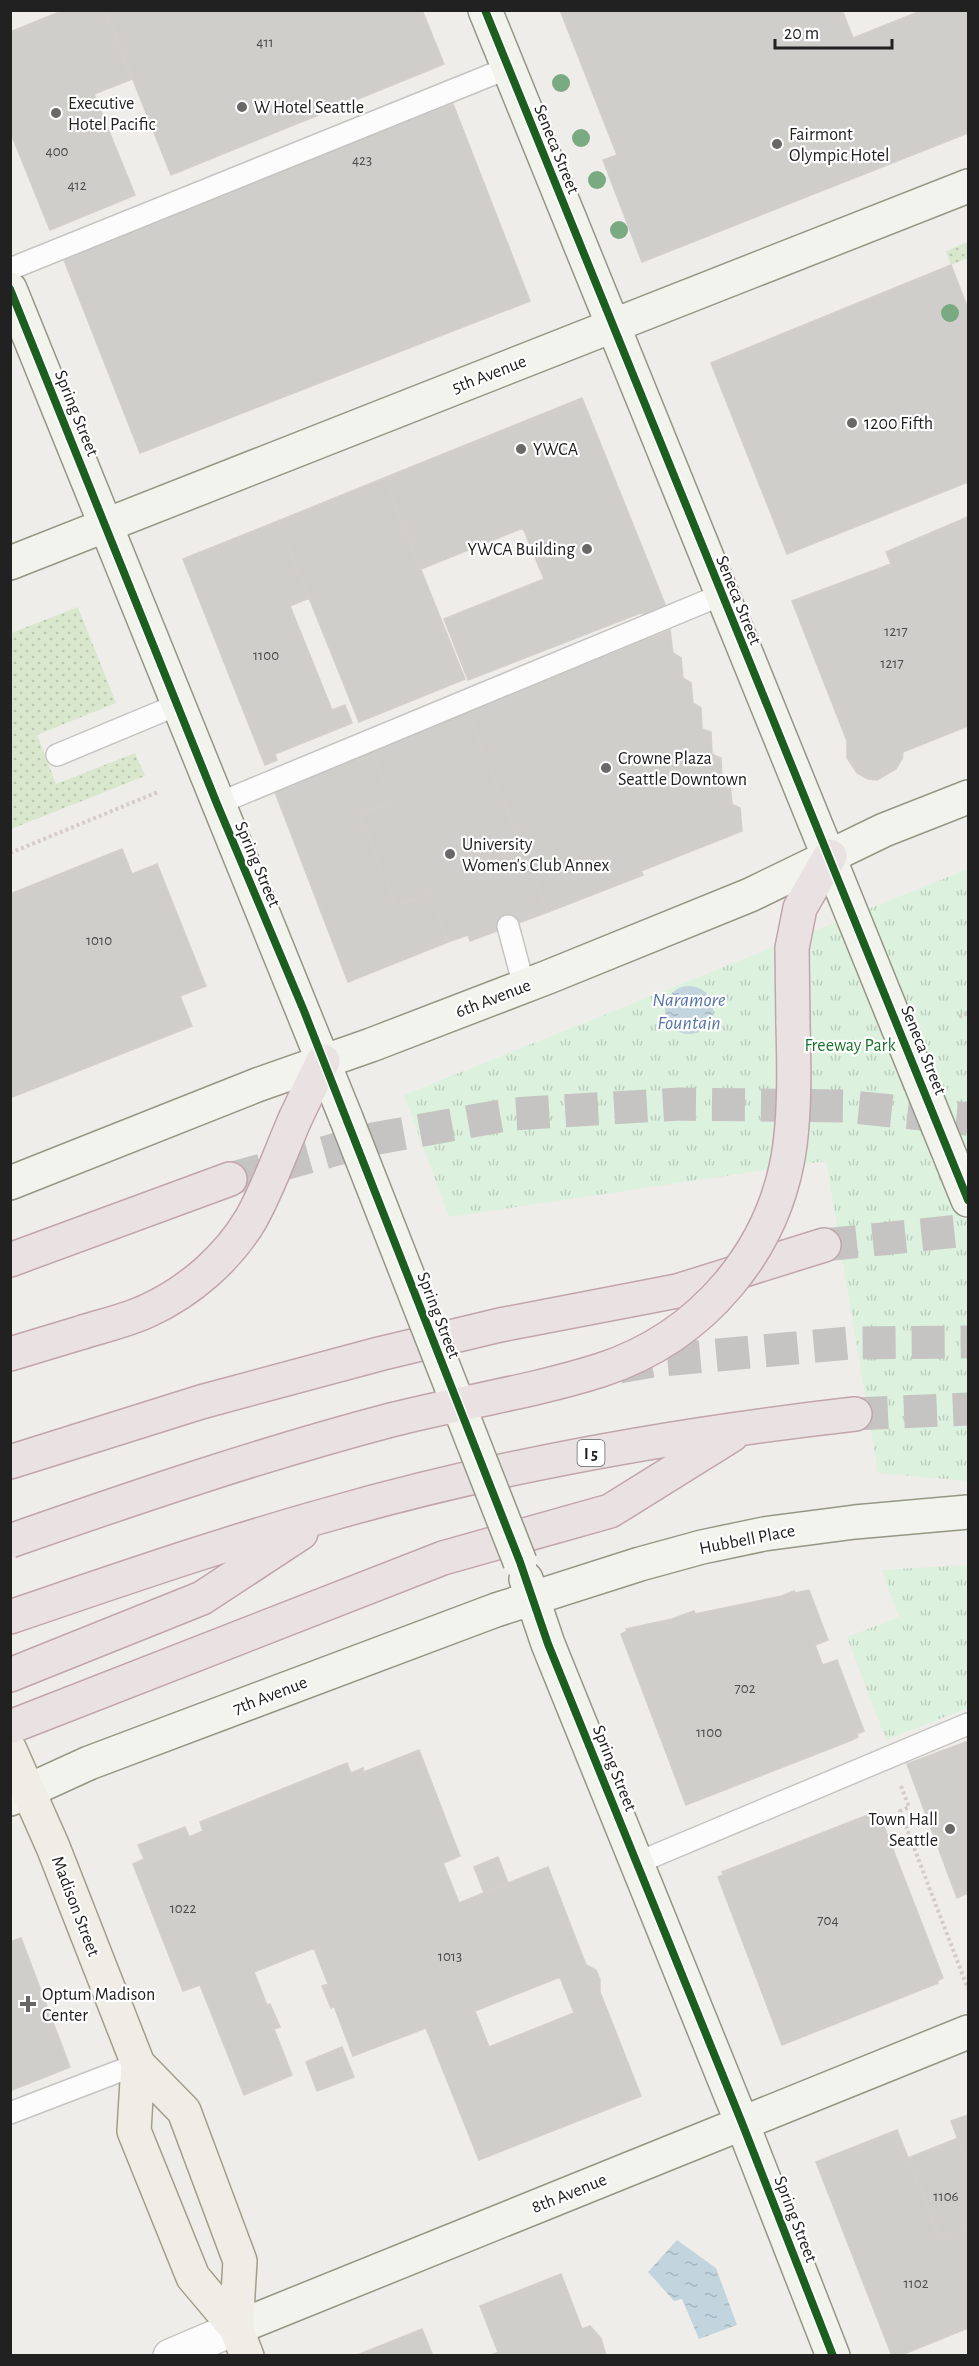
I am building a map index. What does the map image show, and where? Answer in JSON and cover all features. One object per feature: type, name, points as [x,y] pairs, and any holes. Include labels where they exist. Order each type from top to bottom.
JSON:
[{"type":"highway","points":[[10,1541],[167,1486],[294,1447],[393,1419],[540,1387],[602,1370],[625,1361],[666,1339],[700,1314],[731,1283],[755,1247],[769,1220],[784,1177],[793,1113],[792,948],[800,908],[830,856]]},
{"type":"highway","points":[[10,1354],[148,1311],[183,1291],[211,1268],[250,1221],[323,1061]]},
{"type":"highway","points":[[10,1260],[230,1179]]},
{"type":"highway","points":[[10,1462],[201,1402],[379,1353],[500,1324],[677,1291],[824,1245]]},
{"type":"highway","name":"I 5","points":[[10,1617],[189,1557],[331,1513],[439,1486],[581,1455],[746,1426],[855,1414]]},
{"type":"highway","points":[[11,1744],[443,1558],[610,1511],[746,1426]]},
{"type":"highway","points":[[10,1675],[202,1598],[331,1513]]},
{"type":"main road","name":"Madison Street","points":[[11,1744],[19,1795],[53,1847],[138,2064],[184,2111],[240,2261],[242,2342]]},
{"type":"main road","name":"Madison Street","points":[[138,2064],[134,2131],[193,2277],[242,2342]]},
{"type":"street","name":"Seneca Street","points":[[485,10],[969,1200]]},
{"type":"street","name":"5th Avenue","points":[[10,563],[969,186]]},
{"type":"street","name":"Spring Street","points":[[10,289],[346,1118],[520,1562],[548,1644],[742,2123],[833,2355]]},
{"type":"street","name":"6th Avenue","points":[[10,1183],[257,1085],[524,986],[750,895],[884,830],[969,796]]},
{"type":"street","name":"Hubbell Place","points":[[533,1599],[673,1555],[764,1534],[855,1522],[969,1512]]},
{"type":"street","name":"7th Avenue","points":[[19,1795],[100,1759],[496,1610],[533,1599]]},
{"type":"street","name":"8th Avenue","points":[[170,2355],[242,2342],[742,2123],[969,2032]]},
{"type":"lane","points":[[10,269],[508,68]]},
{"type":"lane","points":[[217,804],[721,595]]},
{"type":"lane","points":[[57,755],[177,705]]},
{"type":"lane","points":[[508,926],[524,986]]},
{"type":"lane","points":[[637,1863],[969,1725]]},
{"type":"lane","points":[[10,2114],[138,2064]]},
{"type":"path","points":[[10,853],[158,792]]},
{"type":"path","points":[[959,1017],[969,1013]]},
{"type":"path","points":[[898,1780],[909,1807],[900,1811],[968,1989]]},
{"type":"green space","points":[[968,242],[968,258],[951,265],[946,251]]},
{"type":"green space","points":[[78,607],[116,703],[37,735],[56,784],[135,753],[145,776],[11,829],[11,633]]},
{"type":"green space","name":"Freeway Park","points":[[968,869],[968,1481],[878,1473],[826,1161],[449,1217],[404,1095]]},
{"type":"green space","points":[[968,1565],[968,1708],[886,1740],[847,1637],[899,1617],[882,1570]]},
{"type":"water","name":"Naramore Fountain","points":[[684,986],[694,986],[709,996],[713,1010],[712,1019],[703,1030],[694,1034],[684,1034],[669,1024],[665,1015],[665,1005],[675,990]]},
{"type":"water","points":[[677,2240],[716,2268],[737,2325],[699,2339],[682,2299],[674,2301],[648,2272]]},
{"type":"building","name":"Executive Hotel Pacific","points":[[64,10],[105,10],[132,79],[94,94],[135,195],[50,230],[10,131],[10,32]]},
{"type":"building","name":"W Hotel Seattle","points":[[105,10],[422,10],[444,64],[171,175]]},
{"type":"building","name":"Fairmont Olympic Hotel","points":[[560,10],[842,10],[853,38],[923,10],[968,10],[968,133],[642,262],[603,160],[617,155]]},
{"type":"building","points":[[453,104],[530,301],[140,453],[62,255]]},
{"type":"building","name":"1200 Fifth","points":[[951,265],[968,309],[968,482],[787,554],[711,363]]},
{"type":"building","name":"YWCA Building","points":[[582,398],[667,609],[645,618],[643,612],[468,680],[444,619],[544,579],[523,528],[421,569],[384,478]]},
{"type":"building","points":[[384,478],[465,679],[359,722],[278,521]]},
{"type":"building","points":[[968,517],[968,726],[903,752],[896,769],[877,780],[868,779],[857,773],[847,758],[847,741],[792,601],[891,564],[886,552]]},
{"type":"building","points":[[278,521],[309,598],[290,606],[332,710],[345,705],[352,723],[275,754],[277,760],[265,765],[183,559]]},
{"type":"building","name":"Crowne Plaza Seattle Downtown","points":[[670,630],[673,653],[681,658],[683,678],[691,683],[693,703],[701,708],[702,729],[711,732],[712,754],[721,758],[722,779],[730,783],[732,804],[740,808],[742,831],[641,871],[643,875],[548,912],[467,710]]},
{"type":"building","name":"University Women's Club Annex","points":[[467,710],[548,912],[470,941],[468,935],[448,942],[429,892],[396,906],[360,815],[392,802],[371,749]]},
{"type":"building","points":[[371,749],[392,802],[360,815],[396,906],[429,892],[448,942],[348,982],[273,787]]},
{"type":"building","points":[[122,849],[132,874],[157,864],[206,986],[180,996],[192,1026],[10,1098],[10,894]]},
{"type":"building","points":[[809,1590],[828,1640],[815,1645],[821,1661],[823,1665],[837,1660],[864,1731],[852,1740],[686,1805],[621,1634],[627,1631],[626,1629],[672,1619],[694,1611],[695,1614],[782,1596],[794,1591],[795,1593]]},
{"type":"building","name":"Town Hall Seattle","points":[[968,1741],[968,1893],[957,1898],[907,1764]]},
{"type":"building","points":[[419,1750],[460,1856],[443,1863],[459,1903],[548,1867],[586,1965],[596,1970],[600,1980],[600,1992],[641,2096],[479,2160],[426,2028],[353,2056],[334,2006],[331,2008],[322,1986],[328,1984],[314,1948],[254,1972],[267,2005],[270,2004],[280,2027],[274,2029],[292,2075],[244,2095],[200,1985],[183,1991],[133,1864],[144,1859],[138,1845],[185,1827],[189,1837],[203,1831],[200,1822],[347,1763],[351,1773],[363,1768],[364,1772]],"holes":[[[560,1977],[574,2013],[489,2047],[475,2011]]]},
{"type":"building","points":[[878,1811],[943,1978],[937,1981],[938,1983],[782,2045],[718,1877],[723,1875],[722,1872]]},
{"type":"building","points":[[498,1857],[508,1883],[484,1893],[474,1867]]},
{"type":"building","name":"Optum Madison Center","points":[[21,1938],[70,2067],[10,2091],[10,1942]]},
{"type":"building","points":[[342,2047],[354,2077],[317,2091],[306,2062]]},
{"type":"building","points":[[968,2115],[968,2166],[951,2121]]},
{"type":"building","points":[[897,2130],[940,2238],[968,2227],[968,2328],[899,2356],[892,2356],[816,2162]]},
{"type":"building","points":[[958,2138],[968,2166],[968,2227],[940,2238],[908,2158]]},
{"type":"building","points":[[561,2274],[582,2329],[590,2326],[601,2338],[606,2356],[490,2356],[498,2352],[480,2306]]},
{"type":"building","points":[[422,2329],[433,2356],[355,2356]]},
{"type":"tunnel","points":[[230,1179],[373,1139],[511,1114],[679,1104],[844,1106],[968,1119]]},
{"type":"tunnel","points":[[824,1245],[968,1230]]},
{"type":"tunnel","points":[[619,1367],[653,1361],[849,1343],[968,1342]]},
{"type":"tunnel","points":[[855,1414],[968,1409]]},
{"type":"cycle path","points":[[485,10],[968,1200]]},
{"type":"cycle path","points":[[10,289],[217,804],[304,1011],[520,1562],[548,1644],[742,2123],[833,2356]]},
{"type":"place","name":"W Hotel Seattle","points":[[242,107]]},
{"type":"place","name":"Executive Hotel Pacific","points":[[56,113]]},
{"type":"place","name":"Fairmont Olympic Hotel","points":[[777,144]]},
{"type":"place","name":"1200 Fifth","points":[[852,423]]},
{"type":"place","name":"YWCA","points":[[521,449]]},
{"type":"place","name":"YWCA Building","points":[[587,549]]},
{"type":"place","name":"Crowne Plaza Seattle Downtown","points":[[606,768]]},
{"type":"place","name":"University Women's Club Annex","points":[[450,854]]},
{"type":"place","name":"Town Hall Seattle","points":[[950,1829]]},
{"type":"place","name":"Optum Madison Center","points":[[28,2004]]}]
